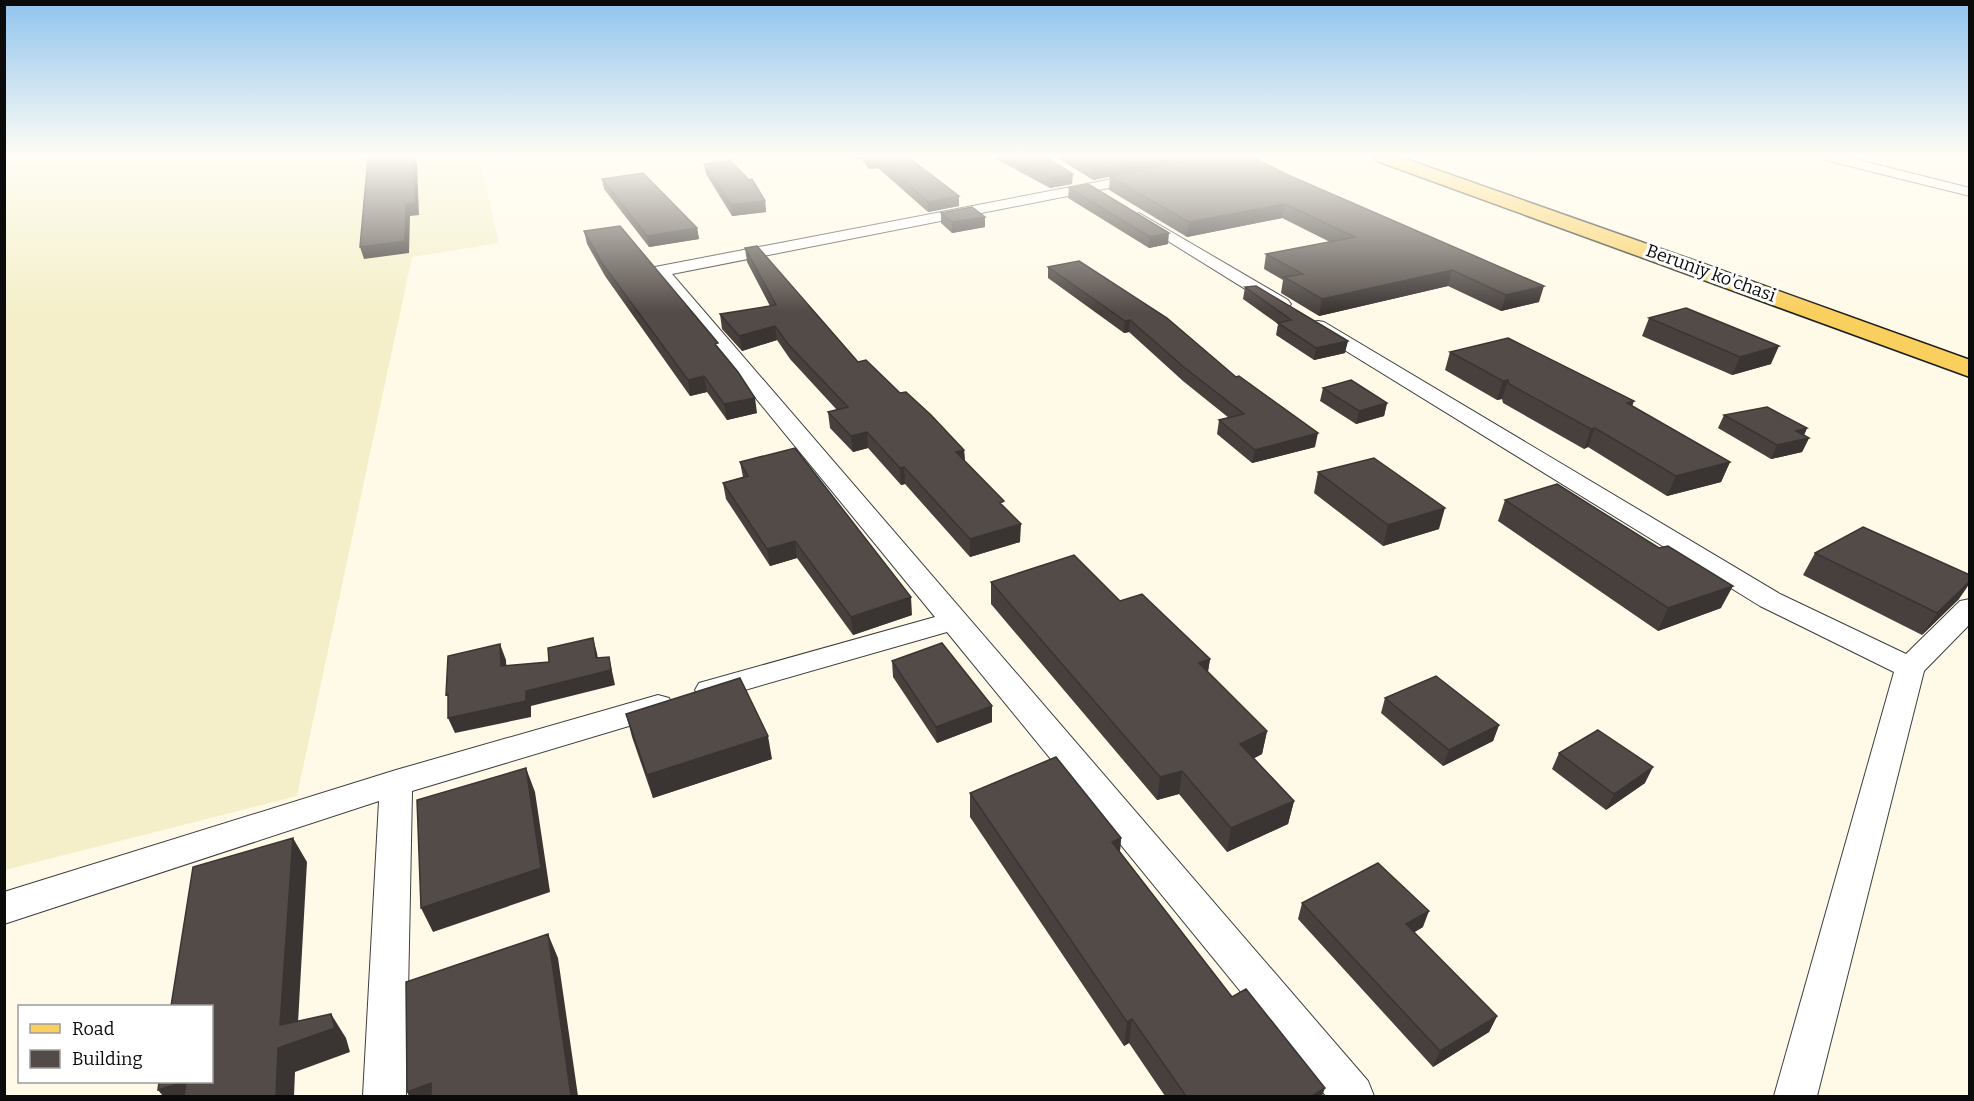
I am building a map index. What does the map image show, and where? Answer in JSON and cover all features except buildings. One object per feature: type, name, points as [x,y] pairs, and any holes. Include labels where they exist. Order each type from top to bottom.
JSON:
[{"type":"main road","name":"Beruniy ko'chasi","points":[[1527,208],[1694,267],[1970,369]]},
{"type":"street","points":[[986,208],[661,272],[1353,1096]]},
{"type":"street","points":[[1124,208],[1770,600],[1910,668]]},
{"type":"street","points":[[1796,1096],[1910,668],[1970,607]]},
{"type":"street","points":[[4,908],[396,783],[954,621]]},
{"type":"street","points":[[385,1096],[396,783]]},
{"type":"shaded area","points":[[5,208],[491,208],[499,243],[412,257],[297,796],[5,870]]}]
